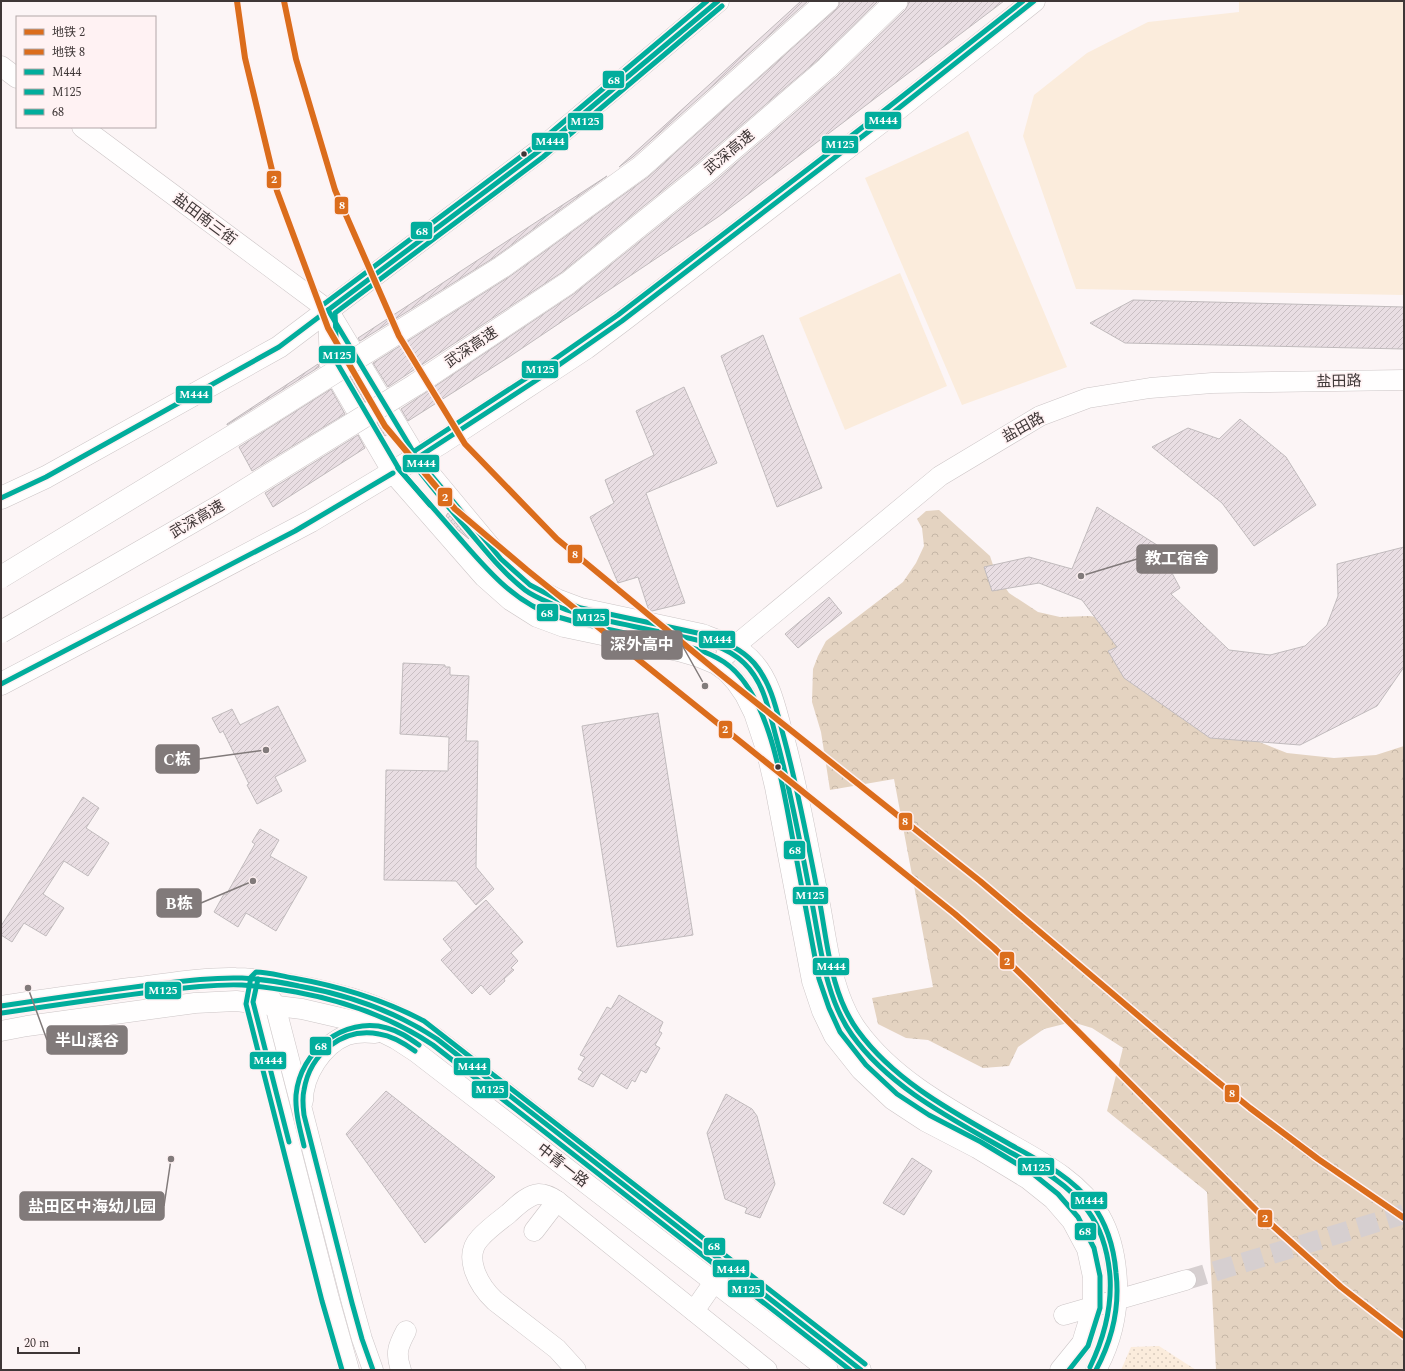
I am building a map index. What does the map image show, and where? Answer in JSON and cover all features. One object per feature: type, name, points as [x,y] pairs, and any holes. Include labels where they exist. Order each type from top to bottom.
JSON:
[{"type":"main road","points":[[1,498],[46,477],[279,347],[539,151],[718,1]]},
{"type":"main road","points":[[1,577],[262,418],[502,267],[641,167],[827,1]]},
{"type":"main road","name":"武深高速","points":[[1,632],[218,507],[415,385],[568,283],[705,173],[816,78],[896,1]]},
{"type":"main road","points":[[1,684],[295,531],[417,458],[586,348],[884,119],[1034,1]]},
{"type":"street","points":[[1,66],[16,77]]},
{"type":"street","name":"盐田南三街","points":[[83,128],[328,310]]},
{"type":"street","points":[[328,310],[417,458],[501,559],[530,585],[557,599],[581,608],[702,634],[734,647],[754,662],[766,680],[774,702],[797,789],[832,969],[841,1000],[856,1029],[877,1054],[935,1100],[1061,1174],[1083,1194],[1100,1216],[1111,1242],[1116,1271],[1117,1300],[1113,1328],[1104,1356],[1096,1370]]},
{"type":"street","points":[[328,310],[330,365],[393,472],[484,577],[510,600],[537,617],[564,627],[678,651],[716,664],[727,672],[745,695],[759,727],[775,787],[812,981],[822,1010],[834,1036],[861,1070],[893,1100],[925,1121],[977,1148],[1028,1179],[1053,1199],[1072,1221],[1087,1249],[1093,1277],[1093,1307],[1082,1343],[1060,1370]]},
{"type":"street","name":"盐田路","points":[[716,664],[734,647],[940,476],[1040,416],[1088,398],[1150,388],[1212,383],[1404,380]]},
{"type":"street","name":"中青一路","points":[[1,1006],[188,981],[236,978],[258,979],[321,990],[361,1001],[404,1018],[420,1027],[861,1370]]},
{"type":"street","points":[[258,979],[253,1002],[327,1291],[349,1370]]},
{"type":"street","points":[[258,979],[276,1005],[352,1303],[362,1339],[373,1370]]},
{"type":"street","name":"中青一路","points":[[1,1031],[27,1026],[219,1001],[253,1002],[302,1009],[376,1029],[396,1039],[416,1052],[828,1370]]},
{"type":"street","points":[[304,1115],[303,1095],[308,1076],[318,1060],[330,1046],[348,1035],[357,1033],[376,1033],[396,1039]]},
{"type":"street","points":[[576,1370],[557,1349],[495,1301],[487,1293],[476,1276],[474,1267],[473,1254],[480,1238],[522,1202],[540,1194],[551,1197],[767,1370]]},
{"type":"street","points":[[534,1231],[556,1201]]},
{"type":"street","points":[[694,1311],[726,1265]]},
{"type":"street","points":[[1064,1315],[1186,1280]]},
{"type":"street","points":[[401,1370],[397,1354],[399,1344],[406,1331]]},
{"type":"shaded area","points":[[1239,1],[1404,1],[1404,295],[1076,289],[1023,136],[1034,95],[1087,53],[1148,22],[1239,12]]},
{"type":"shaded area","points":[[968,131],[1067,367],[962,405],[865,178]]},
{"type":"shaded area","points":[[900,273],[947,386],[845,430],[799,318]]},
{"type":"shaded area","points":[[1159,1346],[1196,1370],[1121,1370],[1131,1347]]},
{"type":"green space","points":[[939,510],[990,556],[996,574],[1009,593],[1038,612],[1060,617],[1089,616],[1106,618],[1249,738],[1287,753],[1334,758],[1376,755],[1404,746],[1404,1370],[1216,1370],[1207,1192],[1107,1111],[1123,1048],[1092,1028],[1072,1022],[1044,1029],[1018,1047],[1009,1066],[983,1068],[928,1040],[906,1038],[878,1024],[872,998],[933,987],[894,779],[830,790],[821,732],[812,702],[813,669],[826,641],[903,582],[916,563],[924,546],[922,528],[917,519],[926,511]]},
{"type":"building","points":[[801,1],[808,1],[633,157],[619,167]]},
{"type":"building","points":[[839,1],[878,1],[819,59],[697,163],[561,273],[388,387],[373,363],[509,277],[648,177],[835,10],[839,5]]},
{"type":"building","points":[[908,1],[1004,1],[718,217],[509,357],[408,421],[401,409],[575,293],[713,183],[836,77],[905,10],[908,5]]},
{"type":"building","points":[[607,176],[495,257],[360,341],[358,338]]},
{"type":"building","points":[[1133,300],[1404,307],[1404,349],[1125,343],[1090,323]]},
{"type":"building","points":[[763,335],[822,488],[777,507],[721,356]]},
{"type":"building","points":[[318,364],[319,367],[227,425],[227,424]]},
{"type":"building","points":[[354,375],[368,399],[365,402],[350,377]]},
{"type":"building","points":[[684,387],[717,463],[646,493],[685,603],[649,611],[638,577],[618,583],[590,517],[614,503],[605,480],[654,455],[636,411]]},
{"type":"building","points":[[331,389],[345,414],[252,471],[239,447]]},
{"type":"building","points":[[1240,419],[1286,457],[1316,505],[1254,546],[1222,503],[1152,447],[1188,428],[1219,439]]},
{"type":"building","points":[[381,421],[389,433],[385,436],[377,423]]},
{"type":"building","points":[[358,435],[365,448],[273,507],[265,493]]},
{"type":"building","points":[[1097,507],[1157,545],[1180,588],[1171,594],[1229,650],[1270,655],[1305,646],[1327,625],[1338,596],[1337,564],[1404,547],[1404,667],[1377,706],[1300,745],[1210,738],[1124,678],[1108,651],[1117,647],[1082,600],[1039,583],[992,591],[984,567],[1029,557],[1072,569]]},
{"type":"building","points":[[448,513],[469,539],[458,530],[446,516]]},
{"type":"building","points":[[829,597],[842,613],[798,648],[785,634]]},
{"type":"building","points":[[403,663],[445,665],[445,667],[450,667],[450,675],[469,676],[466,741],[478,741],[476,867],[494,889],[476,905],[456,881],[384,880],[386,770],[448,771],[449,737],[400,734]]},
{"type":"building","points":[[278,706],[306,761],[275,777],[282,791],[257,804],[223,731],[220,733],[212,718],[232,709],[240,725]]},
{"type":"building","points":[[658,713],[693,935],[617,947],[582,726]]},
{"type":"building","points":[[83,797],[99,808],[86,828],[109,843],[88,876],[64,861],[43,894],[64,908],[46,936],[24,923],[12,942],[1,935],[1,926]]},
{"type":"building","points":[[260,829],[279,840],[270,856],[307,877],[276,931],[246,913],[238,927],[214,912],[224,894],[226,895],[255,844],[252,842]]},
{"type":"building","points":[[486,900],[523,942],[511,953],[518,961],[511,968],[514,970],[490,995],[481,985],[472,994],[441,960],[452,950],[443,939]]},
{"type":"building","points":[[619,995],[663,1022],[659,1031],[662,1033],[655,1045],[660,1048],[646,1073],[641,1070],[635,1082],[632,1080],[627,1089],[601,1073],[593,1087],[578,1079],[583,1072],[578,1069],[585,1057],[580,1055],[607,1007],[611,1009]]},
{"type":"building","points":[[386,1091],[495,1177],[425,1243],[346,1134]]},
{"type":"building","points":[[726,1094],[752,1109],[757,1116],[775,1184],[760,1218],[745,1213],[747,1208],[725,1199],[707,1133]]},
{"type":"building","points":[[912,1158],[932,1171],[904,1215],[883,1203]]},
{"type":"tunnel","points":[[1186,1280],[1404,1214]]},
{"type":"metro line","name":"2","points":[[237,1],[245,58],[277,191],[328,328],[385,426],[455,509],[527,570],[955,914],[994,948],[1031,984],[1262,1216],[1341,1287],[1404,1336]]},
{"type":"metro line","name":"8","points":[[284,1],[296,59],[335,190],[399,336],[465,444],[557,539],[719,673],[980,881],[1180,1051],[1250,1108],[1318,1159],[1404,1218]]},
{"type":"transit line","name":"68","points":[[324,304],[535,146],[707,1]]},
{"type":"transit line","name":"M444","points":[[1,498],[46,477],[279,347],[539,151],[718,1]]},
{"type":"transit line","name":"M125","points":[[1023,1],[881,113],[618,315],[542,368],[413,452],[410,458],[488,554],[509,576],[528,592],[538,598],[582,615],[711,644],[737,657],[751,671],[765,697],[771,717],[800,840],[825,972],[836,1005],[843,1020],[852,1035],[867,1054],[903,1087],[965,1127],[1051,1176],[1071,1192],[1093,1218],[1101,1234],[1106,1250],[1110,1276],[1110,1300],[1103,1334],[1090,1367]]},
{"type":"transit line","name":"M444","points":[[417,458],[546,374],[622,321],[885,119],[1034,1]]},
{"type":"transit line","name":"M125","points":[[430,505],[399,469],[337,363],[335,313],[543,157],[722,6]]},
{"type":"transit line","name":"M444","points":[[328,310],[417,458],[501,559],[530,585],[557,599],[581,608],[702,634],[716,639],[730,645],[749,657],[760,671],[770,689],[779,718],[808,842],[828,953],[836,986],[849,1017],[873,1050],[909,1082],[949,1109],[1055,1170],[1075,1186],[1092,1204],[1106,1228],[1114,1254],[1117,1298],[1114,1323],[1102,1359],[1096,1370]]},
{"type":"transit line","name":"68","points":[[398,468],[489,571],[527,603],[558,617],[699,650],[724,662],[741,677],[754,698],[765,722],[774,749],[781,776],[819,979],[829,1008],[840,1032],[866,1065],[897,1094],[929,1115],[981,1142],[1032,1173],[1058,1194],[1078,1217],[1094,1248],[1100,1276],[1100,1308],[1088,1346],[1069,1370]]},
{"type":"transit line","name":"M444","points":[[1,684],[295,531],[393,473]]},
{"type":"transit line","name":"68","points":[[342,1370],[322,1301],[246,1004],[251,977],[256,972],[270,973],[344,989],[392,1006],[424,1021],[865,1364]]},
{"type":"transit line","name":"M444","points":[[1,1006],[180,981],[217,978],[242,978],[278,982],[336,994],[388,1012],[437,1039],[861,1370]]},
{"type":"transit line","name":"M444","points":[[258,979],[253,1002],[289,1142]]},
{"type":"transit line","name":"M125","points":[[2,1013],[180,988],[217,985],[242,985],[296,992],[332,1000],[384,1018],[433,1045],[850,1370]]},
{"type":"transit line","name":"68","points":[[304,1146],[296,1108],[296,1095],[299,1079],[306,1064],[315,1051],[327,1040],[340,1032],[355,1027],[371,1026],[396,1031],[419,1045]]},
{"type":"transit line","name":"M444","points":[[373,1370],[362,1339],[352,1303],[304,1115],[303,1093],[307,1077],[313,1065],[330,1046],[341,1039],[365,1033],[379,1034],[398,1040],[415,1051]]},
{"type":"place","name":"教工宿舍","points":[[1081,576]]},
{"type":"place","name":"深外高中","points":[[705,686]]},
{"type":"place","name":"C栋","points":[[266,750]]},
{"type":"place","name":"B栋","points":[[253,881]]},
{"type":"place","name":"半山溪谷","points":[[28,988]]},
{"type":"place","name":"盐田区中海幼儿园","points":[[171,1159]]}]
